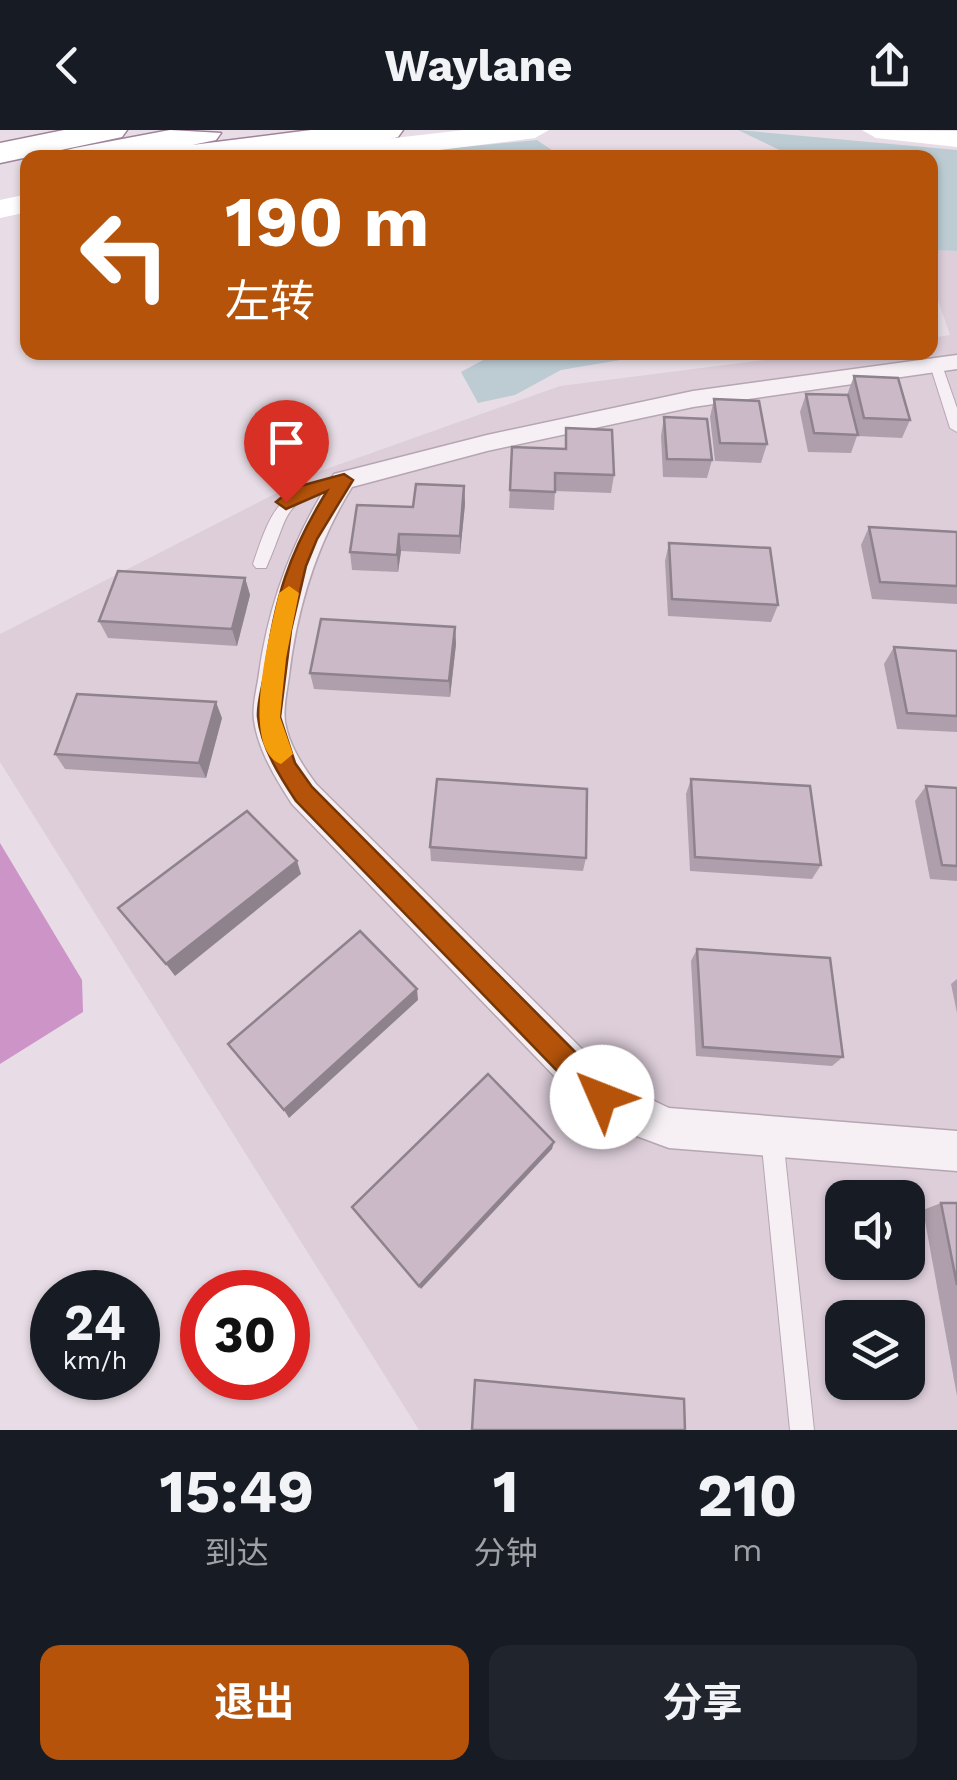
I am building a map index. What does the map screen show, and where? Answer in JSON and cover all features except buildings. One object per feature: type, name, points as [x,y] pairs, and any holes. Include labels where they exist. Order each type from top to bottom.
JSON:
[{"type":"highway","points":[[0,152],[111,130]]},
{"type":"highway","points":[[117,150],[223,130]]},
{"type":"highway","points":[[231,150],[386,130]]},
{"type":"main road","points":[[366,150],[534,130]]},
{"type":"main road","points":[[876,130],[957,139]]},
{"type":"street","points":[[947,364],[693,400],[487,443],[344,480],[322,511],[296,566],[276,658],[269,717],[285,766],[304,794],[602,1097],[638,1118],[669,1128],[957,1151]]},
{"type":"lane","points":[[947,364],[957,428]]},
{"type":"lane","points":[[261,564],[276,515],[286,502],[300,492],[344,480]]},
{"type":"lane","points":[[772,1136],[802,1430]]},
{"type":"shaded area","points":[[738,130],[957,150],[957,251],[938,250],[938,150],[779,150]]},
{"type":"shaded area","points":[[537,140],[552,150],[431,150]]},
{"type":"shaded area","points":[[938,250],[957,251],[957,1430],[419,1430],[0,762],[0,634],[318,472],[560,386],[765,360],[938,360],[938,337],[950,335],[938,300]]},
{"type":"shaded area","points":[[483,360],[620,360],[561,370],[515,395],[478,403],[461,372]]},
{"type":"shaded area","points":[[0,843],[82,980],[83,1012],[0,1064]]},
{"type":"slow traffic","points":[[281,754],[269,717],[289,593]]},
{"type":"route","points":[[286,502],[300,492],[344,480],[322,511],[296,566],[281,630],[269,717],[285,766],[304,794],[602,1097]]}]
